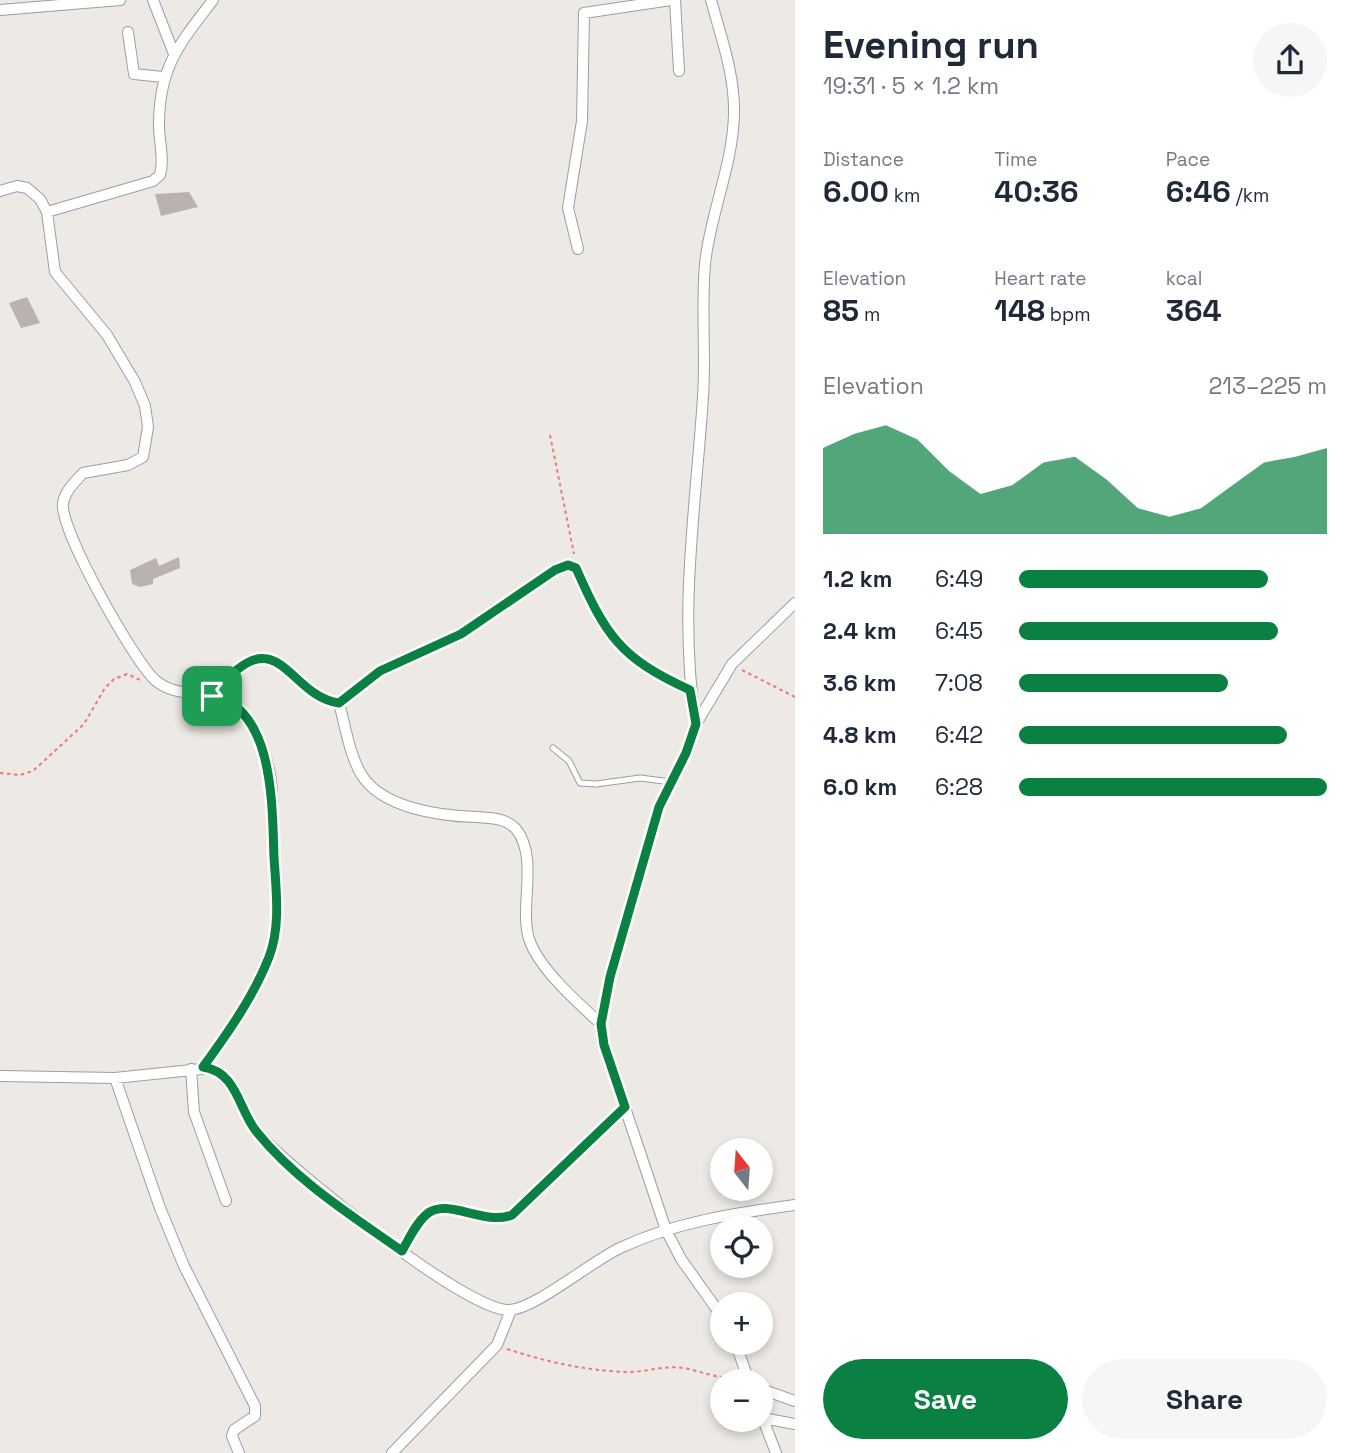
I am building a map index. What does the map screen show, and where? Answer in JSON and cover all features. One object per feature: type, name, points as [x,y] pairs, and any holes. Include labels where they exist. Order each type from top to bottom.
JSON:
[{"type":"street","points":[[0,10],[120,0]]},
{"type":"street","points":[[153,0],[174,54]]},
{"type":"street","points":[[47,212],[153,180],[160,175],[159,125],[163,77],[188,29],[213,0]]},
{"type":"street","points":[[578,249],[568,208],[582,121],[584,13],[673,0],[679,71]]},
{"type":"street","points":[[696,724],[690,690],[690,535],[704,392],[702,294],[707,245],[729,152],[734,114],[732,85],[711,0]]},
{"type":"street","points":[[128,32],[134,74],[163,77]]},
{"type":"street","points":[[0,191],[18,186],[27,188],[40,199],[47,212],[55,272],[120,356],[145,406],[148,427],[143,457],[128,465],[83,473],[65,496],[62,512],[97,589],[155,680],[183,692],[226,699],[239,709],[268,767],[273,796],[277,924],[269,957],[253,989],[203,1067]]},
{"type":"street","points":[[339,703],[380,671],[461,634],[555,570],[568,565],[576,568],[606,631],[628,655],[659,676],[690,690]]},
{"type":"street","points":[[710,1300],[681,1259],[666,1230],[604,1045],[601,1024],[610,977],[659,807],[696,724],[732,664],[795,603]]},
{"type":"street","points":[[212,696],[231,674],[260,659],[273,660],[320,697],[339,703]]},
{"type":"street","points":[[339,703],[361,773],[373,790],[401,803],[438,813],[505,821],[516,829],[524,845],[530,941],[567,992],[601,1024]]},
{"type":"street","points":[[0,1076],[115,1078],[203,1067],[221,1074],[233,1085],[251,1125],[296,1172],[402,1251],[489,1307],[511,1310],[539,1297],[597,1260],[666,1230],[795,1205]]},
{"type":"street","points":[[191,1069],[194,1112],[226,1201]]},
{"type":"street","points":[[115,1078],[160,1208],[184,1266],[255,1406],[255,1416],[234,1430],[232,1436],[239,1453]]},
{"type":"street","points":[[392,1453],[497,1345],[511,1310]]},
{"type":"street","points":[[773,1393],[795,1401]]},
{"type":"street","points":[[773,1419],[795,1424]]},
{"type":"street","points":[[768,1432],[776,1453]]},
{"type":"lane","points":[[553,748],[569,761],[580,783],[596,784],[640,778],[672,782]]},
{"type":"lane","points":[[402,1251],[420,1222],[436,1209],[444,1208],[485,1219],[501,1220],[512,1215],[625,1107]]},
{"type":"path","points":[[550,435],[576,568]]},
{"type":"path","points":[[732,664],[795,697]]},
{"type":"path","points":[[0,773],[20,775],[33,771],[46,756],[84,724],[105,688],[121,675],[155,680]]},
{"type":"path","points":[[497,1345],[538,1359],[590,1370],[631,1372],[682,1368],[710,1377]]},
{"type":"building","points":[[189,192],[198,207],[161,216],[155,194]]},
{"type":"building","points":[[27,297],[40,323],[21,328],[9,303]]},
{"type":"building","points":[[179,557],[180,568],[153,579],[153,584],[140,587],[132,584],[130,570],[156,558],[159,566]]},
{"type":"route","points":[[568,565],[576,568],[606,631],[628,655],[659,676],[690,690],[696,724],[686,753],[659,807],[610,977],[601,1024],[604,1045],[625,1107],[526,1205],[512,1215],[501,1220],[485,1219],[444,1208],[436,1209],[420,1222],[402,1251],[296,1172],[251,1125],[233,1085],[211,1068],[203,1067],[253,989],[269,957],[277,924],[273,796],[268,767],[259,743],[239,709],[226,699],[212,696],[231,674],[260,659],[273,660],[283,665],[320,697],[339,703],[380,671],[461,634],[555,570],[568,565]]}]
